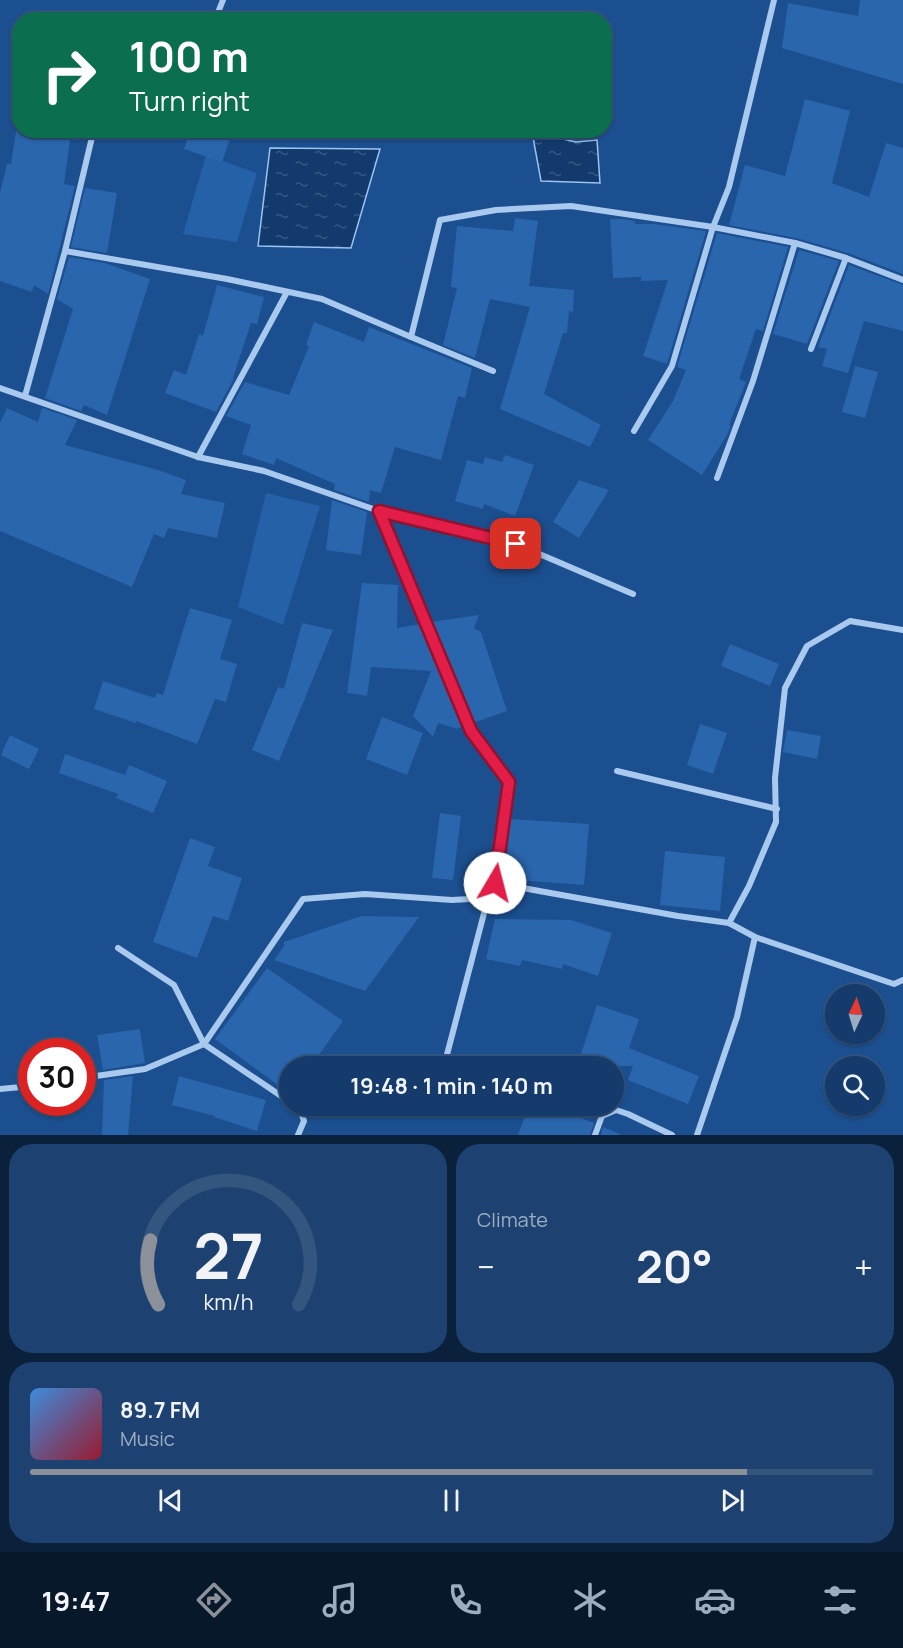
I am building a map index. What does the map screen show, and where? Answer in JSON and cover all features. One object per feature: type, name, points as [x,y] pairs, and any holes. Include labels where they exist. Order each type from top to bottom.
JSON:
[{"type":"street","points":[[634,431],[672,366],[713,227],[729,187],[774,0]]},
{"type":"street","points":[[25,396],[65,250],[92,138]]},
{"type":"street","points":[[411,337],[440,220],[496,210],[571,206],[713,227],[795,243],[846,258],[903,280]]},
{"type":"street","points":[[717,478],[753,381],[795,243]]},
{"type":"street","points":[[65,250],[322,299],[493,371]]},
{"type":"street","points":[[811,349],[846,258]]},
{"type":"street","points":[[198,457],[287,292]]},
{"type":"street","points":[[0,388],[198,457],[264,471],[379,511],[516,544],[633,594]]},
{"type":"street","points":[[379,511],[471,731],[509,782],[495,883],[488,898],[447,1056]]},
{"type":"street","points":[[729,923],[753,876],[776,822],[776,778],[785,688],[807,646],[850,621],[903,630]]},
{"type":"street","points":[[617,771],[777,809]]},
{"type":"street","points":[[495,883],[729,923],[754,936],[894,984],[903,980]]},
{"type":"street","points":[[96,1076],[145,1068],[204,1044],[303,899],[365,894],[452,900],[488,898]]},
{"type":"street","points":[[697,1135],[737,1017],[754,936]]},
{"type":"street","points":[[118,948],[174,986],[204,1044],[279,1095]]},
{"type":"street","points":[[0,1089],[18,1087]]},
{"type":"street","points":[[595,1135],[602,1116],[616,1110],[672,1135]]},
{"type":"street","points":[[298,1135],[304,1121],[303,1116]]},
{"type":"shaded area","points":[[206,155],[257,173],[237,242],[183,234]]},
{"type":"shaded area","points":[[266,493],[320,506],[283,625],[238,607]]},
{"type":"water","points":[[533,138],[558,138],[576,142],[597,140],[600,183],[541,181]]},
{"type":"water","points":[[270,148],[380,149],[351,248],[258,246]]},
{"type":"building","points":[[860,0],[903,0],[903,84],[782,48],[788,3],[858,16]]},
{"type":"building","points":[[805,99],[850,111],[832,183],[869,197],[886,143],[903,148],[903,274],[848,253],[796,238],[729,225],[745,165],[785,176]]},
{"type":"building","points":[[15,138],[70,140],[64,184],[75,186],[48,294],[34,285],[32,292],[0,281],[0,193],[7,164],[11,164]]},
{"type":"building","points":[[187,138],[230,138],[222,162],[184,149]]},
{"type":"building","points":[[85,188],[117,193],[107,253],[71,247]]},
{"type":"building","points":[[515,218],[538,221],[529,286],[574,290],[573,312],[569,311],[567,333],[563,333],[544,394],[601,425],[590,447],[500,409],[530,307],[490,299],[475,358],[443,345],[457,288],[451,287],[457,226],[513,231]]},
{"type":"building","points":[[610,219],[635,221],[635,224],[654,224],[706,231],[667,364],[643,356],[668,280],[641,281],[641,277],[613,278]]},
{"type":"building","points":[[717,233],[788,247],[763,331],[756,329],[739,379],[746,382],[729,425],[731,426],[702,475],[648,440],[673,401],[686,370],[677,367]]},
{"type":"building","points":[[799,250],[839,261],[807,344],[773,334]]},
{"type":"building","points":[[69,257],[105,263],[150,279],[107,415],[84,405],[81,411],[45,398],[73,309],[57,299]]},
{"type":"building","points":[[849,265],[903,285],[903,331],[864,321],[848,373],[822,366],[827,349],[818,347]]},
{"type":"building","points":[[217,285],[264,297],[257,324],[251,323],[234,378],[216,412],[165,393],[174,370],[186,375],[199,334],[203,336]]},
{"type":"building","points":[[314,322],[364,342],[369,327],[472,368],[465,398],[458,396],[441,460],[395,447],[381,493],[370,490],[369,502],[334,490],[335,484],[276,458],[274,465],[242,454],[251,425],[226,416],[245,382],[289,395],[309,346],[306,345]]},
{"type":"building","points":[[855,366],[878,372],[865,418],[842,412]]},
{"type":"building","points":[[7,408],[38,422],[42,408],[77,420],[65,445],[158,470],[186,480],[181,494],[225,503],[217,538],[168,528],[164,538],[154,534],[132,587],[0,531],[0,423]]},
{"type":"building","points":[[505,455],[534,465],[515,516],[484,504],[483,509],[455,501],[467,460],[483,464],[485,457],[502,462]]},
{"type":"building","points":[[579,480],[609,490],[579,538],[553,522]]},
{"type":"building","points":[[332,500],[367,512],[361,555],[326,550]]},
{"type":"building","points":[[362,583],[398,585],[397,628],[421,624],[463,726],[457,729],[438,723],[433,737],[413,716],[431,671],[371,667],[367,696],[347,693]]},
{"type":"building","points":[[190,608],[232,620],[220,659],[237,664],[226,702],[215,699],[197,744],[136,721],[136,723],[94,709],[103,681],[155,698],[157,693],[163,695]]},
{"type":"building","points":[[479,615],[474,628],[481,632],[507,711],[473,723],[431,622]]},
{"type":"building","points":[[302,623],[333,630],[279,761],[252,750],[278,687],[284,689]]},
{"type":"building","points":[[730,644],[779,664],[770,686],[721,666]]},
{"type":"building","points":[[382,717],[423,733],[407,775],[366,759]]},
{"type":"building","points":[[700,724],[727,733],[713,774],[687,765]]},
{"type":"building","points":[[787,730],[821,736],[817,759],[783,752]]},
{"type":"building","points":[[10,735],[39,749],[29,769],[1,755]]},
{"type":"building","points":[[65,754],[125,775],[129,765],[167,781],[153,813],[116,798],[118,794],[59,773]]},
{"type":"building","points":[[440,813],[461,816],[453,880],[432,878]]},
{"type":"building","points":[[510,819],[589,824],[584,885],[505,879]]},
{"type":"building","points":[[190,838],[215,847],[208,866],[242,878],[228,921],[213,916],[197,958],[153,942]]},
{"type":"building","points":[[665,851],[725,857],[720,911],[660,905]]},
{"type":"building","points":[[361,916],[419,917],[365,991],[274,960],[284,946],[284,942]]},
{"type":"building","points":[[495,919],[571,920],[612,933],[598,976],[563,964],[562,969],[522,960],[520,966],[486,959]]},
{"type":"building","points":[[267,968],[343,1021],[318,1056],[279,1056],[279,1086],[215,1039]]},
{"type":"building","points":[[597,1005],[639,1019],[629,1048],[699,1076],[688,1104],[628,1080],[633,1066],[624,1066],[624,1056],[580,1056]]},
{"type":"building","points":[[140,1029],[145,1063],[103,1070],[97,1035]]},
{"type":"building","points":[[133,1076],[128,1135],[102,1135],[104,1080]]},
{"type":"building","points":[[179,1076],[266,1100],[257,1131],[215,1116],[172,1105]]},
{"type":"building","points":[[525,1116],[575,1116],[594,1123],[590,1135],[518,1135]]},
{"type":"building","points":[[603,1127],[620,1134],[620,1135],[601,1135]]},
{"type":"route","points":[[495,883],[509,782],[471,731],[379,511],[516,544]]}]
